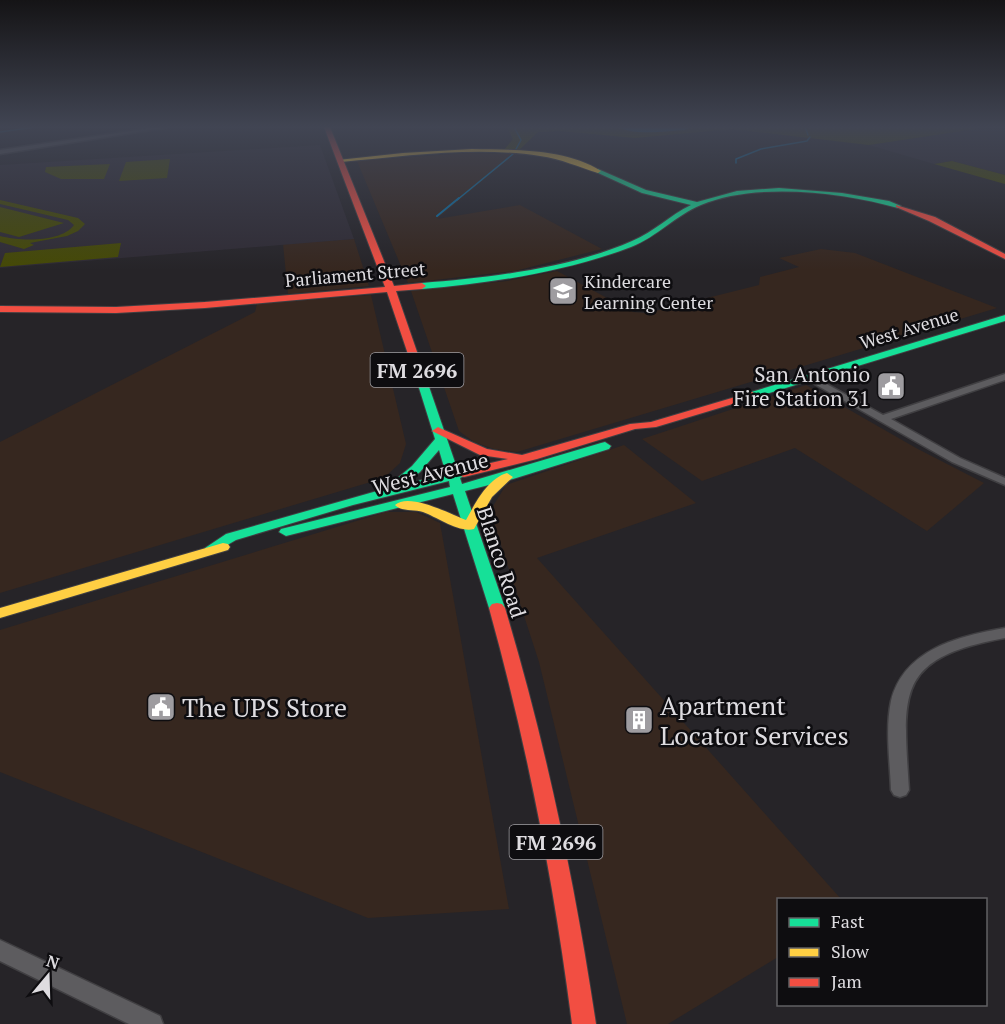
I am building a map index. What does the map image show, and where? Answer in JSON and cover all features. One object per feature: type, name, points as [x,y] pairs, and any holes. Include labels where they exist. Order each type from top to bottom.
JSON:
[{"type":"main road","name":"Blanco Road","points":[[348,175],[392,290],[491,588],[529,722],[563,879],[584,1024]]},
{"type":"main road","points":[[609,175],[640,191],[697,204],[724,195],[767,190],[862,197],[923,215],[1005,257]]},
{"type":"main road","name":"Parliament Street","points":[[0,309],[144,309],[392,290],[508,277],[579,262],[619,249],[654,234],[697,204]]},
{"type":"main road","name":"West Avenue","points":[[0,613],[212,548],[244,544],[385,500],[455,482],[634,426],[652,425],[1005,318]]},
{"type":"main road","name":"West Avenue","points":[[455,482],[508,476],[643,433],[652,425]]},
{"type":"main road","points":[[385,500],[416,469],[439,435],[484,452],[506,457],[533,456]]},
{"type":"main road","points":[[385,500],[422,507],[469,526],[487,495],[508,476]]},
{"type":"street","points":[[882,419],[1005,377]]},
{"type":"street","points":[[809,378],[956,460],[1005,482]]},
{"type":"street","points":[[900,790],[899,705],[903,688],[913,672],[932,655],[956,643],[1005,633]]},
{"type":"street","points":[[0,950],[152,1024]]},
{"type":"shaded area","points":[[0,175],[331,175],[354,239],[0,268]]},
{"type":"shaded area","points":[[51,175],[106,175],[104,179],[61,179]]},
{"type":"shaded area","points":[[121,175],[168,175],[167,178],[119,181]]},
{"type":"shaded area","points":[[363,175],[489,175],[437,219],[520,205],[602,249],[515,271],[408,283]]},
{"type":"shaded area","points":[[972,175],[1005,175],[1005,184]]},
{"type":"shaded area","points":[[0,200],[78,218],[85,224],[78,231],[67,236],[30,243],[34,245],[24,249],[0,242],[0,236],[18,239],[50,238],[68,231],[74,225],[68,220],[0,204]]},
{"type":"shaded area","points":[[0,207],[64,223],[19,237],[0,232]]},
{"type":"shaded area","points":[[354,239],[369,286],[288,294],[283,244]]},
{"type":"shaded area","points":[[121,243],[118,257],[0,267],[5,253]]},
{"type":"shaded area","points":[[821,249],[855,253],[997,308],[517,452],[494,449],[474,442],[459,431],[411,291],[507,281],[557,271],[633,312],[647,313],[759,285],[760,277],[799,267],[779,258]]},
{"type":"shaded area","points":[[371,295],[406,444],[400,463],[384,478],[0,593],[0,442],[255,312],[257,304]]},
{"type":"shaded area","points":[[806,385],[916,448],[984,483],[927,531],[795,448],[702,481],[642,439]]},
{"type":"shaded area","points":[[624,445],[696,503],[537,558],[840,898],[777,898],[777,958],[668,1024],[627,1024],[539,662],[490,511],[506,485]]},
{"type":"shaded area","points":[[386,512],[416,512],[440,523],[509,909],[368,918],[0,772],[0,630]]},
{"type":"waterway","points":[[457,200],[488,175]]},
{"type":"waterway","points":[[437,216],[459,198]]},
{"type":"traffic: fast","points":[[606,175],[644,192],[697,204]]},
{"type":"traffic: fast","points":[[422,286],[475,281],[526,272],[602,254],[637,242],[697,204],[737,193],[757,190],[800,190],[842,195],[898,206]]},
{"type":"traffic: fast","points":[[752,395],[1005,318]]},
{"type":"traffic: fast","points":[[419,372],[497,608]]},
{"type":"traffic: fast","points":[[390,489],[416,469],[441,440]]},
{"type":"traffic: fast","points":[[286,532],[508,476],[605,446]]},
{"type":"traffic: fast","points":[[212,548],[231,537],[348,502],[464,473]]},
{"type":"traffic: slow","points":[[402,505],[422,507],[469,526],[487,495],[507,477]]},
{"type":"traffic: slow","points":[[0,613],[223,547]]},
{"type":"traffic: jam","points":[[346,175],[381,261],[419,372]]},
{"type":"traffic: jam","points":[[898,206],[932,219],[1005,257]]},
{"type":"traffic: jam","points":[[0,309],[116,310],[205,305],[422,286]]},
{"type":"traffic: jam","points":[[464,473],[533,456],[634,426],[652,425],[752,395]]},
{"type":"traffic: jam","points":[[438,431],[484,452],[517,456]]},
{"type":"traffic: jam","points":[[497,608],[512,659],[549,814],[569,919],[584,1024]]},
{"type":"place","name":"Kindercare Learning Center","points":[[563,291]]},
{"type":"place","name":"San Antonio Fire Station 31","points":[[891,386]]},
{"type":"place","name":"The UPS Store","points":[[161,707]]},
{"type":"place","name":"Apartment Locator Services","points":[[639,720]]}]
